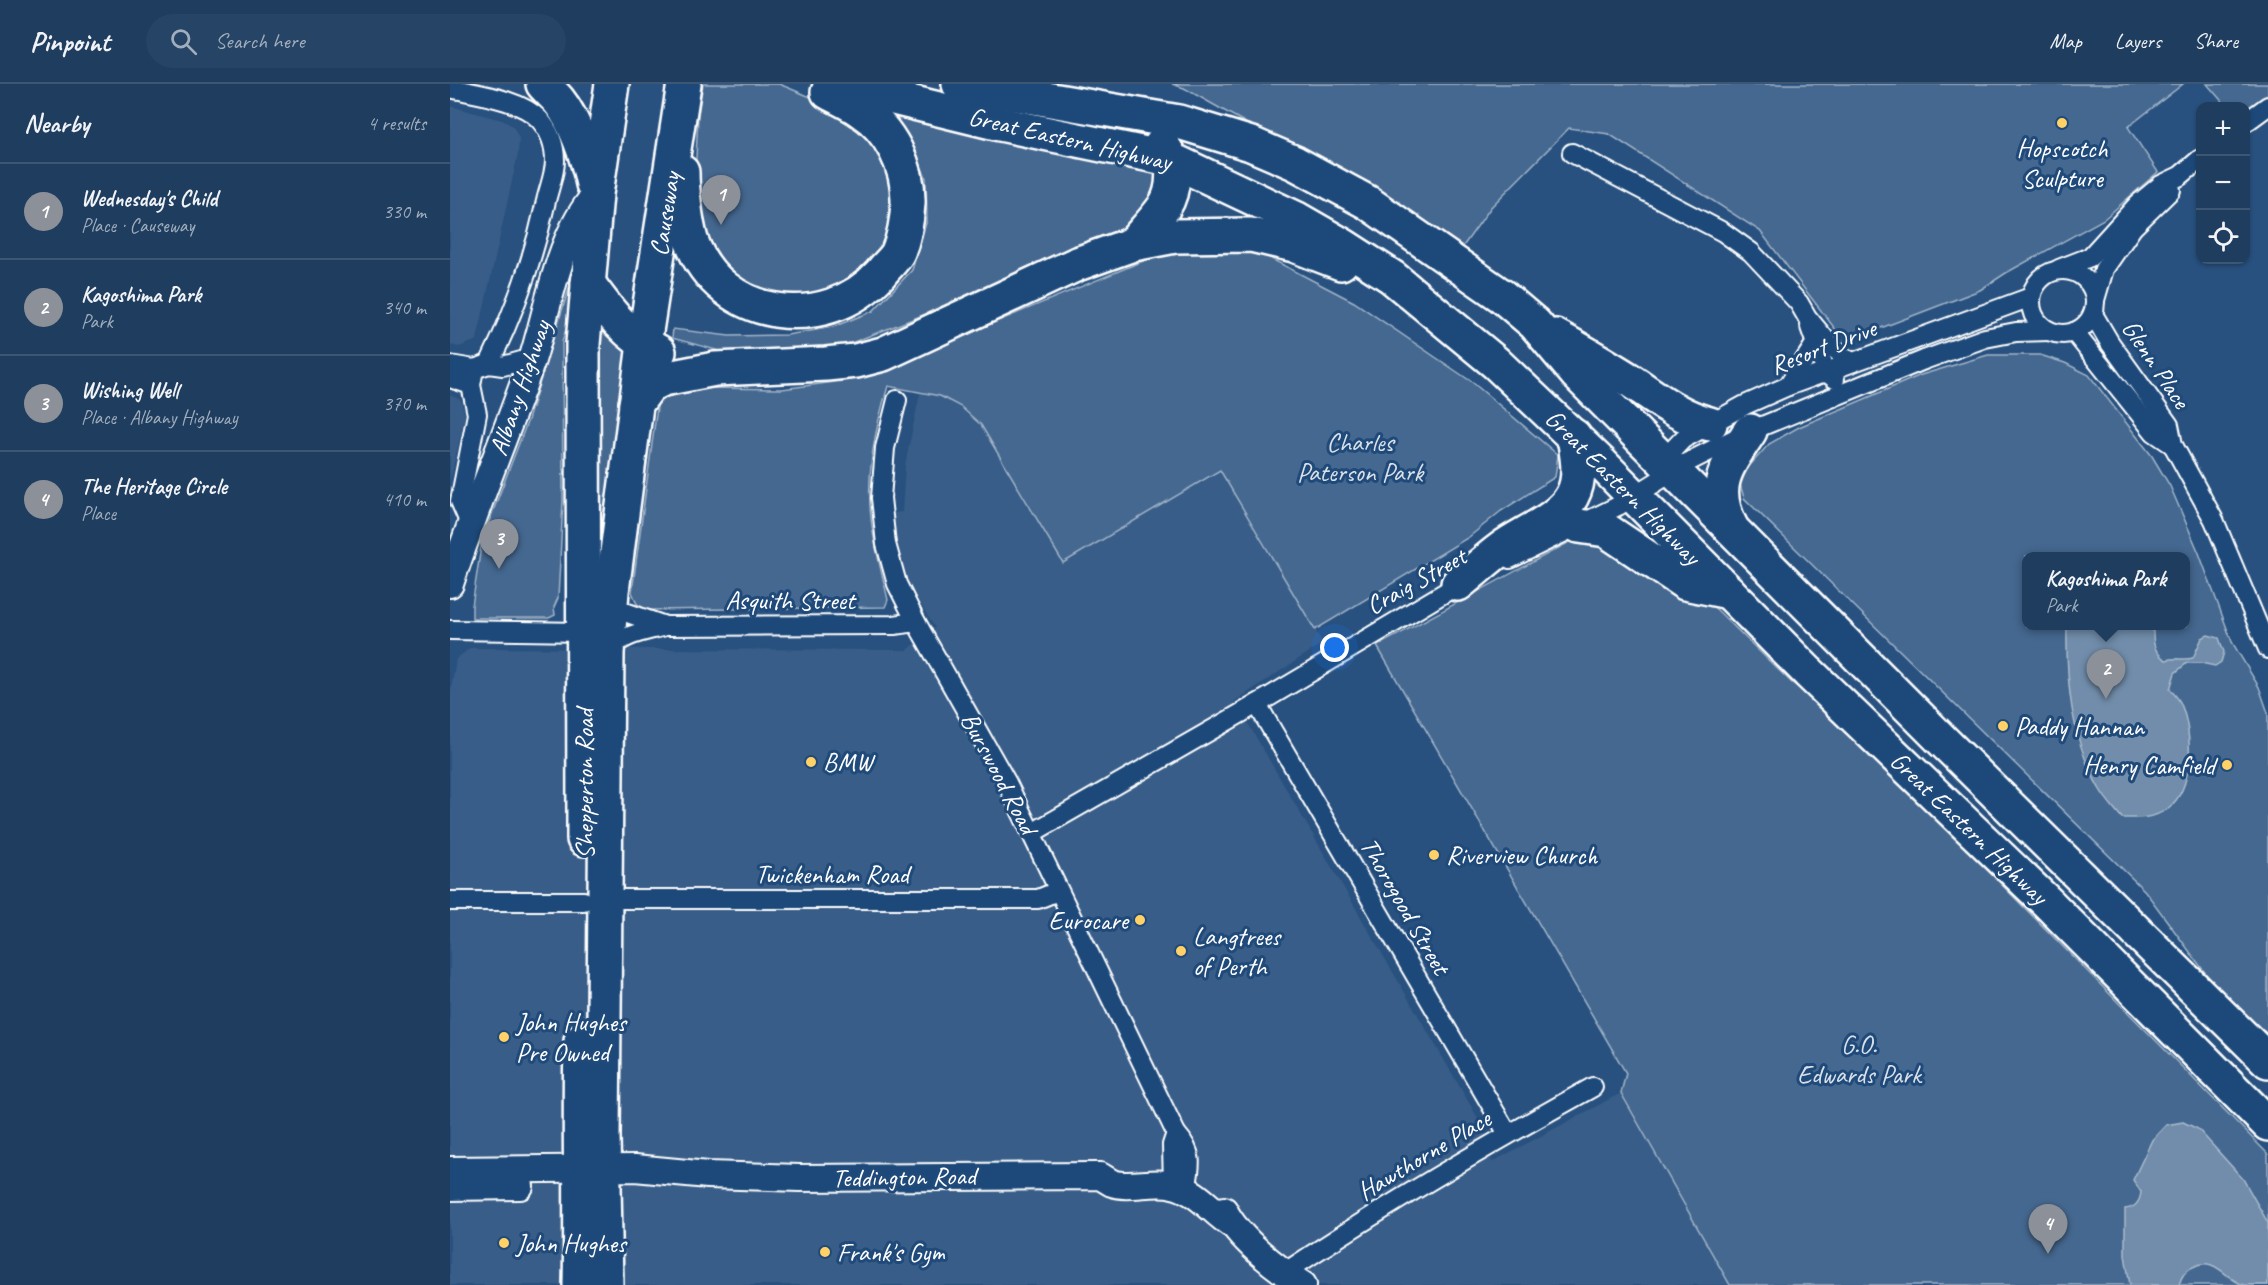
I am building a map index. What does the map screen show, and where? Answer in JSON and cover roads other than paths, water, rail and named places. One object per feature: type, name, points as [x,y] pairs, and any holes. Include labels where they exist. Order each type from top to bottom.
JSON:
[{"type":"highway","points":[[612,84],[596,194],[588,283],[612,316],[644,344],[670,357],[715,369]]},
{"type":"highway","points":[[683,97],[682,182],[691,239],[703,263],[717,281],[752,304],[776,311],[796,313],[823,308],[846,300],[871,284],[898,254],[906,225],[908,190],[901,162],[890,140],[878,124],[861,110],[814,84]]},
{"type":"highway","name":"Great Eastern Highway","points":[[836,84],[1000,124],[1170,159],[1297,219],[1392,277],[1496,363],[1602,464],[1656,483],[1733,530],[2268,1061]]},
{"type":"highway","name":"Great Eastern Highway","points":[[960,84],[1179,122],[1251,144],[1295,163],[1367,202],[1502,296],[1536,324],[1576,374],[1656,483],[1729,592],[1871,734],[2048,903],[2268,1125]]},
{"type":"highway","points":[[1044,84],[1179,122]]},
{"type":"highway","points":[[535,97],[560,102],[590,166],[596,194]]},
{"type":"highway","name":"Causeway","points":[[644,344],[683,97]]},
{"type":"highway","points":[[1088,106],[1146,132],[1168,152],[1173,177],[1166,205],[1133,244]]},
{"type":"highway","points":[[636,404],[649,386],[663,379],[715,369],[826,364],[856,361],[883,354],[1077,264],[1133,244],[1175,236],[1251,236],[1294,244],[1336,262],[1392,277]]},
{"type":"highway","name":"Shepperton Road","points":[[580,1285],[592,1177],[596,642],[583,344],[588,283]]},
{"type":"highway","points":[[1536,324],[1622,375],[1661,402],[1694,420],[1710,424]]},
{"type":"highway","name":"Shepperton Road","points":[[596,642],[612,591],[644,344]]},
{"type":"highway","points":[[1733,530],[1725,514],[1721,486],[1736,453],[1750,431]]},
{"type":"highway","points":[[1458,584],[1502,548],[1555,514],[1573,495],[1578,476],[1574,436]]},
{"type":"highway","points":[[1579,526],[1606,530],[1685,583],[1729,592]]},
{"type":"highway","name":"Shepperton Road","points":[[592,1177],[606,1285]]},
{"type":"main road","name":"Albany Highway","points":[[450,584],[470,524],[498,457],[532,358],[563,255],[582,209],[596,194]]},
{"type":"main road","name":"Teddington Road","points":[[450,1187],[592,1177],[652,1168],[708,1175],[799,1178],[1100,1176],[1114,1167],[1181,1179]]},
{"type":"main road","name":"Teddington Road","points":[[450,1170],[592,1177]]},
{"type":"main road","points":[[1181,1179],[1293,1279]]},
{"type":"street","points":[[450,88],[510,103],[535,97],[538,118],[549,131],[554,146],[555,162],[528,268],[503,336],[478,373],[477,414],[460,501],[470,524]]},
{"type":"street","points":[[2250,119],[2268,106]]},
{"type":"street","points":[[1572,153],[1723,232],[1751,252],[1775,276],[1842,356],[1852,362]]},
{"type":"street","points":[[2180,176],[2175,187],[2133,227],[2104,268],[2094,307],[2086,325],[2066,334],[2049,331],[2036,320],[2030,305],[2031,297],[2033,289],[2043,276],[2090,257],[2138,204],[2161,185],[2180,176],[2196,162]]},
{"type":"street","points":[[2057,270],[2066,269],[2083,276],[2089,283],[2094,307]]},
{"type":"street","name":"Resort Drive","points":[[1656,483],[1683,439],[1710,424],[1788,386],[2031,297]]},
{"type":"street","name":"Glenn Place","points":[[2094,307],[2110,343],[2169,425],[2173,446],[2214,520],[2268,649]]},
{"type":"street","points":[[1807,317],[1826,372],[1848,390]]},
{"type":"street","name":"Resort Drive","points":[[1656,483],[1699,455],[1750,431],[1924,360],[1985,338],[2016,332],[2049,331]]},
{"type":"street","name":"Glenn Place","points":[[2074,332],[2154,432],[2173,446]]},
{"type":"street","points":[[1788,386],[1815,344]]},
{"type":"street","points":[[450,378],[532,358]]},
{"type":"street","points":[[450,365],[478,373]]},
{"type":"street","name":"Burswood Road","points":[[897,400],[885,448],[881,498],[890,562],[916,622],[991,754],[1032,833],[1176,1133],[1172,1145],[1181,1179]]},
{"type":"street","name":"Craig Street","points":[[1032,833],[1257,704],[1458,584],[1579,526],[1656,483]]},
{"type":"street","name":"Asquith Street","points":[[612,591],[622,611],[665,626]]},
{"type":"street","name":"Glenn Place","points":[[2255,615],[2268,632]]},
{"type":"street","name":"Asquith Street","points":[[596,642],[614,644],[621,639],[665,626],[894,626],[916,622]]},
{"type":"street","points":[[450,630],[596,642]]},
{"type":"street","name":"Thorogood Street","points":[[1257,704],[1508,1134]]},
{"type":"street","name":"Twickenham Road","points":[[450,901],[1038,899],[1058,891]]},
{"type":"street","name":"Hawthorne Place","points":[[1293,1279],[1396,1200],[1593,1087]]},
{"type":"place","name":"Hopscotch Sculpture","points":[[2062,123]]},
{"type":"place","name":"Wednesday's Child","points":[[721,225]]},
{"type":"place","name":"Wishing Well","points":[[499,569]]},
{"type":"place","name":"Kagoshima Park","points":[[2106,699]]},
{"type":"place","name":"Paddy Hannan","points":[[2003,726]]},
{"type":"place","name":"BMW","points":[[811,762]]},
{"type":"place","name":"Henry Camfield","points":[[2227,765]]},
{"type":"place","name":"Riverview Church","points":[[1434,855]]},
{"type":"place","name":"Eurocare","points":[[1140,920]]},
{"type":"place","name":"Langtrees of Perth","points":[[1181,951]]},
{"type":"place","name":"John Hughes Pre Owned","points":[[504,1037]]},
{"type":"place","name":"John Hughes","points":[[504,1243]]},
{"type":"place","name":"Frank's Gym","points":[[825,1252]]},
{"type":"place","name":"The Heritage Circle","points":[[2048,1254]]},
{"type":"park label","name":"Charles Paterson Park","points":[[1360,457]]},
{"type":"park label","name":"G.O. Edwards Park","points":[[1859,1059]]}]
